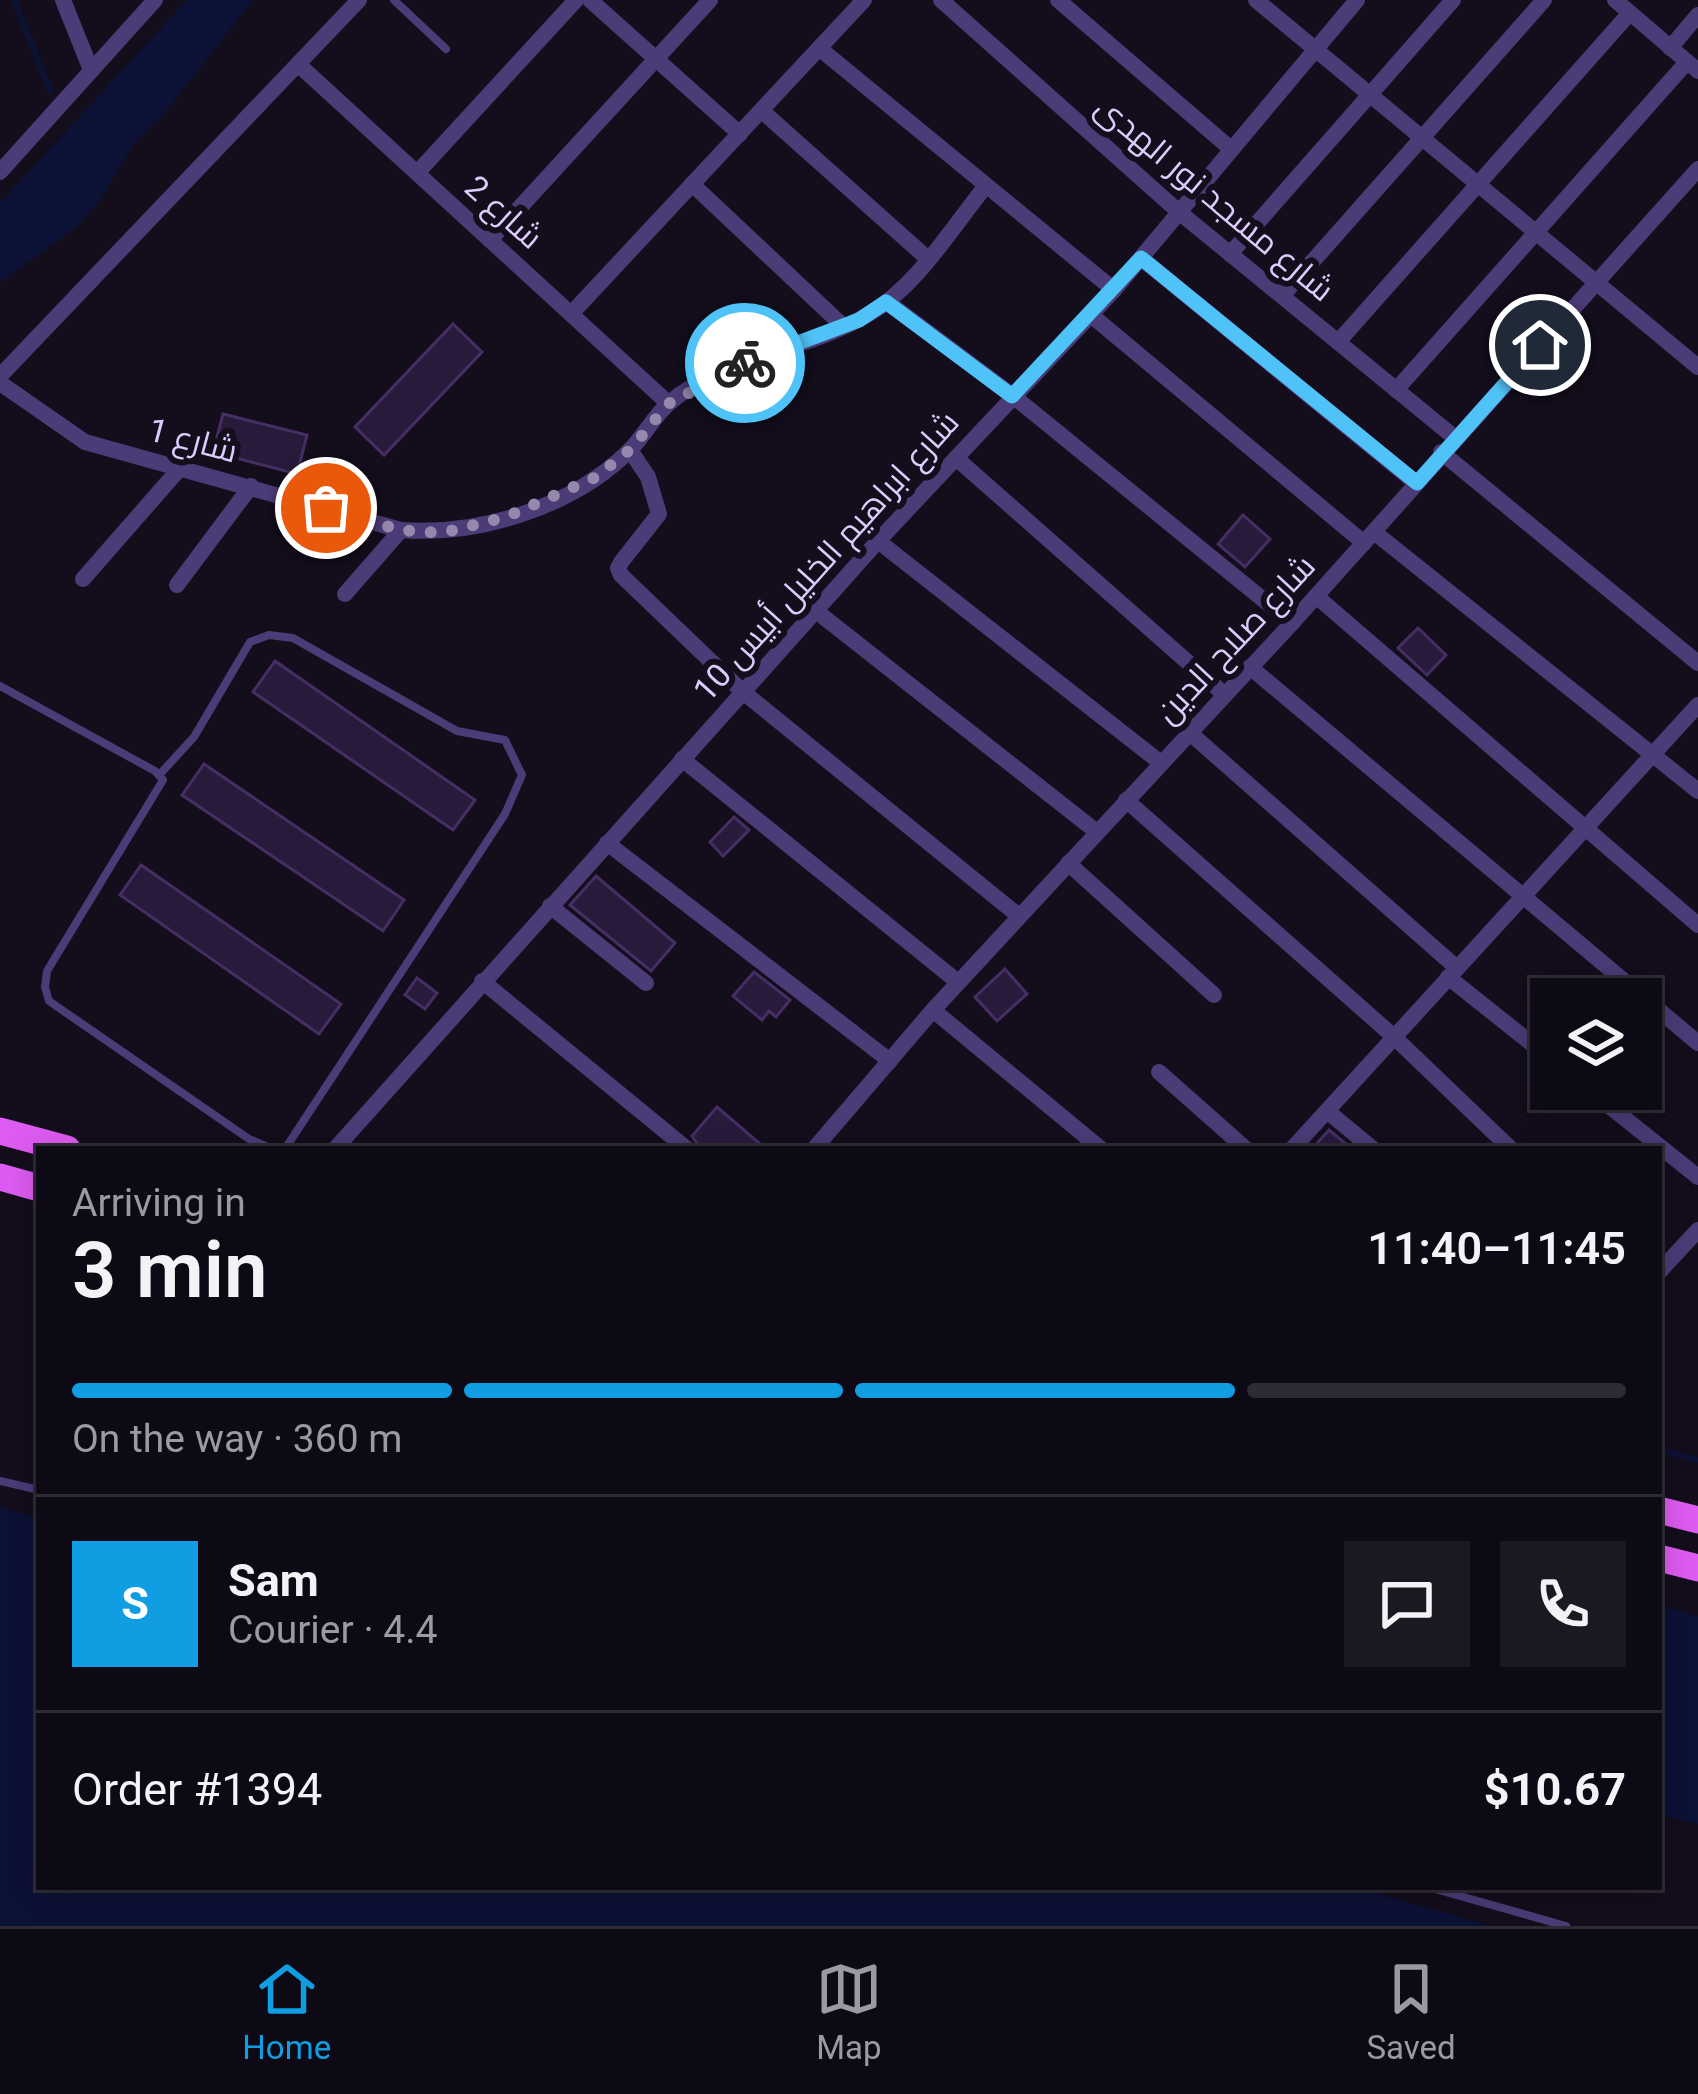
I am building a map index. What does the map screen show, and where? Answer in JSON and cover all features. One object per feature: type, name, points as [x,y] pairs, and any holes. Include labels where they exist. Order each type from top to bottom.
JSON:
[{"type":"main road","points":[[0,1131],[57,1146]]},
{"type":"main road","points":[[0,1177],[36,1187]]},
{"type":"main road","points":[[1662,1511],[1698,1520]]},
{"type":"main road","points":[[1662,1559],[1698,1568]]},
{"type":"street","points":[[62,0],[91,70]]},
{"type":"street","points":[[0,172],[155,0]]},
{"type":"street","points":[[0,380],[359,0]]},
{"type":"street","points":[[416,173],[576,0]]},
{"type":"street","points":[[590,0],[740,134]]},
{"type":"street","points":[[490,240],[710,0]]},
{"type":"street","name":"شارع مسجد نور الهدى","points":[[941,0],[1179,212],[1454,437]]},
{"type":"street","points":[[1058,0],[1231,149]]},
{"type":"street","points":[[1256,0],[1698,367]]},
{"type":"street","name":"شارع ابراهيم الخليل أبيس 10","points":[[338,1146],[878,541],[1091,316],[1358,0]]},
{"type":"street","points":[[1230,254],[1453,0]]},
{"type":"street","points":[[1282,296],[1544,0]]},
{"type":"street","points":[[1396,389],[1535,231],[1693,66],[1615,0]]},
{"type":"street","points":[[571,314],[859,2]]},
{"type":"street","points":[[1338,342],[1629,14]]},
{"type":"street","points":[[1670,48],[1698,15]]},
{"type":"street","points":[[819,48],[1114,290]]},
{"type":"street","name":"شارع 2","points":[[298,65],[668,404]]},
{"type":"street","points":[[762,110],[927,258]]},
{"type":"street","name":"شارع صلاح الدين","points":[[817,1146],[958,982],[1292,623],[1698,169]]},
{"type":"street","points":[[692,184],[843,326]]},
{"type":"street","name":"شارع 1","points":[[0,380],[85,442],[400,530],[442,533],[506,517],[581,486],[631,449],[668,404],[734,368],[843,326],[886,302],[985,187]]},
{"type":"street","points":[[1141,258],[1417,483]]},
{"type":"street","points":[[886,302],[1012,396],[1292,623]]},
{"type":"street","points":[[1091,316],[1698,791]]},
{"type":"street","points":[[631,449],[648,477],[659,514],[622,561],[621,575],[743,692],[1019,916]]},
{"type":"street","points":[[1441,452],[1698,663]]},
{"type":"street","points":[[956,458],[1225,694]]},
{"type":"street","points":[[83,579],[181,467]]},
{"type":"street","points":[[176,585],[251,486]]},
{"type":"street","points":[[345,594],[400,530]]},
{"type":"street","points":[[878,541],[1161,763]]},
{"type":"street","points":[[1316,596],[1698,925]]},
{"type":"street","points":[[816,611],[1097,832]]},
{"type":"street","points":[[1250,668],[1698,1043]]},
{"type":"street","points":[[1295,1146],[1698,705]]},
{"type":"street","points":[[1190,733],[1530,1041]]},
{"type":"street","points":[[682,759],[958,982]]},
{"type":"street","points":[[1126,800],[1394,1036],[1507,1146]]},
{"type":"street","points":[[607,843],[890,1061]]},
{"type":"street","points":[[1067,863],[1214,995]]},
{"type":"street","points":[[550,906],[646,983]]},
{"type":"street","points":[[482,981],[683,1146]]},
{"type":"street","points":[[933,1010],[1097,1146]]},
{"type":"street","points":[[1160,1072],[1243,1146]]},
{"type":"street","points":[[1614,1110],[1658,1146]]},
{"type":"street","points":[[1327,1111],[1369,1146]]},
{"type":"street","points":[[1662,1149],[1698,1178]]},
{"type":"street","points":[[1662,1268],[1698,1230]]},
{"type":"lane","points":[[394,0],[446,50]]},
{"type":"lane","points":[[160,774],[194,737],[250,642],[268,635],[293,638],[458,731],[505,740],[522,775],[505,814],[287,1146]]},
{"type":"lane","points":[[0,686],[160,774]]},
{"type":"lane","points":[[160,774],[162,785],[46,971],[45,986],[50,1000],[93,1033],[266,1146]]},
{"type":"lane","points":[[0,1480],[36,1489]]},
{"type":"lane","points":[[1439,1890],[1566,1926]]},
{"type":"shaded area","points":[[187,0],[253,0],[167,110],[133,145],[98,203],[76,227],[0,283],[0,203]]},
{"type":"shaded area","points":[[0,1507],[36,1517],[36,1890],[1364,1890],[1491,1926],[0,1926]]},
{"type":"shaded area","points":[[1662,1606],[1698,1616],[1698,1824],[1662,1815]]},
{"type":"building","points":[[453,324],[482,352],[384,455],[355,427]]},
{"type":"building","points":[[223,414],[307,435],[297,474],[213,452]]},
{"type":"building","points":[[1243,515],[1270,539],[1245,567],[1218,544]]},
{"type":"building","points":[[1418,628],[1446,655],[1427,675],[1398,648]]},
{"type":"building","points":[[275,661],[475,800],[453,830],[253,692]]},
{"type":"building","points":[[204,764],[404,900],[383,931],[182,795]]},
{"type":"building","points":[[734,817],[749,830],[723,856],[710,842]]},
{"type":"building","points":[[141,865],[341,1004],[319,1034],[120,895]]},
{"type":"building","points":[[596,876],[675,943],[651,971],[570,905]]},
{"type":"building","points":[[1005,969],[1027,994],[997,1021],[975,997]]},
{"type":"building","points":[[754,972],[790,1000],[776,1017],[769,1011],[762,1020],[733,996]]},
{"type":"building","points":[[417,978],[437,993],[425,1009],[405,995]]},
{"type":"building","points":[[717,1107],[762,1146],[699,1146],[692,1136]]},
{"type":"building","points":[[1329,1130],[1348,1146],[1315,1146]]},
{"type":"waterway","points":[[14,0],[50,90]]},
{"type":"waterway","points":[[1662,1451],[1698,1460]]},
{"type":"way so far","points":[[326,508],[400,530],[442,533],[506,517],[594,478],[631,449],[668,404],[745,363]]},
{"type":"route","points":[[745,363],[859,320],[886,302],[1012,396],[1141,258],[1417,483],[1540,345]]}]
